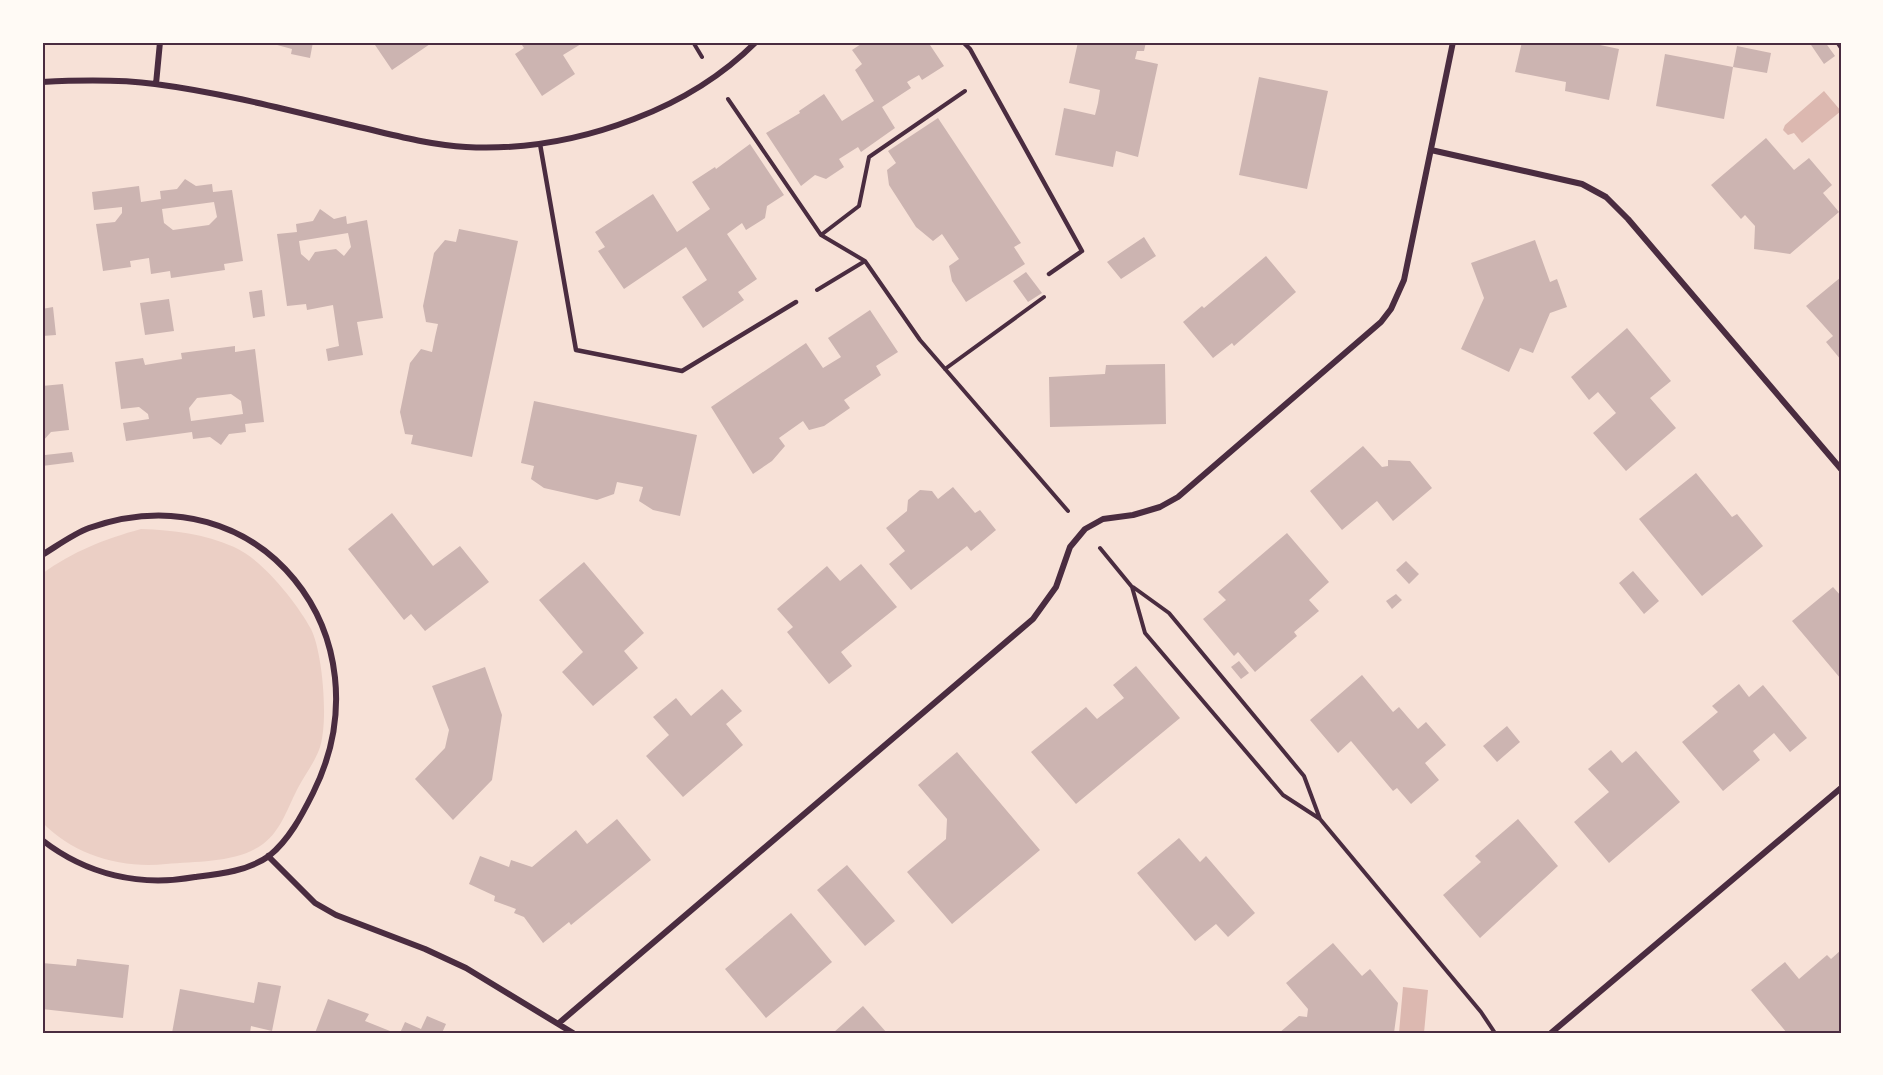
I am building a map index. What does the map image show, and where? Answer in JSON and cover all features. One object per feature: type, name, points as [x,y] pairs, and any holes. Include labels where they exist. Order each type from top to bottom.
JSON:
[{"type":"street","points":[[156,84],[160,42]]},
{"type":"street","points":[[42,82],[103,79],[156,84],[247,101],[405,138],[453,145],[540,144],[562,142],[607,130],[650,113],[714,78],[756,42]]},
{"type":"street","points":[[559,1023],[1033,619],[1056,587],[1064,560],[1085,529],[1103,519],[1160,507],[1178,497],[1370,334],[1391,309],[1404,280],[1453,42]]},
{"type":"street","points":[[1431,150],[1582,184],[1606,197],[1628,219],[1841,469]]},
{"type":"street","points":[[42,555],[87,528],[119,520],[150,516],[211,523],[254,545],[289,572],[309,597],[332,654],[337,719],[323,774],[288,835],[268,856],[250,866],[188,879],[147,881],[111,876],[82,865],[42,840]]},
{"type":"street","points":[[1551,1033],[1841,788]]},
{"type":"street","points":[[268,856],[315,903],[336,915],[425,949],[466,968],[573,1033]]},
{"type":"lane","points":[[963,42],[970,49],[1082,251],[1049,274]]},
{"type":"lane","points":[[540,144],[576,350],[682,371],[796,302]]},
{"type":"path","points":[[1837,42],[1841,48]]},
{"type":"path","points":[[821,235],[859,206],[869,157],[985,77]]},
{"type":"path","points":[[748,127],[821,235],[865,261],[796,302]]},
{"type":"path","points":[[945,369],[1044,297],[1049,274]]},
{"type":"path","points":[[1132,587],[1169,613],[1304,776],[1320,819]]},
{"type":"path","points":[[1283,795],[1320,819],[1481,1012],[1495,1033]]},
{"type":"shaded area","points":[[1824,91],[1841,111],[1802,143],[1794,133],[1788,135],[1783,130],[1785,125]]},
{"type":"shaded area","points":[[141,529],[200,536],[245,553],[267,571],[288,595],[311,629],[315,640],[319,655],[324,707],[324,724],[319,750],[275,832],[263,844],[241,855],[217,860],[149,865],[116,862],[83,851],[68,843],[42,822],[42,574],[90,547]]},
{"type":"shaded area","points":[[1403,987],[1428,990],[1424,1033],[1399,1033]]},
{"type":"building","points":[[266,42],[313,42],[310,58],[291,54],[292,49]]},
{"type":"building","points":[[373,42],[433,42],[392,70]]},
{"type":"building","points":[[520,42],[580,42],[581,44],[563,55],[575,74],[542,96],[515,54],[524,48]]},
{"type":"building","points":[[864,42],[928,42],[944,66],[922,80],[919,75],[907,82],[911,88],[882,107],[895,128],[861,152],[858,147],[839,159],[844,167],[826,179],[815,175],[801,186],[766,133],[800,113],[799,111],[824,94],[842,121],[874,101],[855,70],[862,64],[852,50]]},
{"type":"building","points":[[1078,42],[1146,42],[1144,51],[1137,51],[1135,59],[1158,64],[1138,157],[1116,151],[1113,167],[1055,155],[1064,108],[1095,115],[1098,103],[1100,90],[1069,83]]},
{"type":"building","points":[[1522,42],[1586,42],[1619,49],[1609,100],[1565,91],[1566,82],[1515,72]]},
{"type":"building","points":[[1809,42],[1825,42],[1835,56],[1824,64]]},
{"type":"building","points":[[1737,46],[1771,53],[1767,73],[1733,67]]},
{"type":"building","points":[[1665,54],[1733,67],[1724,119],[1656,106]]},
{"type":"building","points":[[1259,77],[1328,91],[1307,189],[1239,175]]},
{"type":"building","points":[[938,118],[1021,243],[1014,247],[1025,264],[966,302],[952,281],[949,266],[959,259],[942,234],[933,241],[916,227],[889,185],[887,170],[896,163],[888,151]]},
{"type":"building","points":[[1766,138],[1794,170],[1809,158],[1832,185],[1823,193],[1839,212],[1790,254],[1754,249],[1755,226],[1745,215],[1741,219],[1711,185]]},
{"type":"building","points":[[750,144],[784,195],[767,206],[765,218],[746,230],[742,223],[727,234],[757,279],[738,292],[744,300],[703,328],[682,297],[707,280],[686,247],[624,289],[598,251],[605,247],[595,232],[653,194],[677,232],[710,209],[692,182],[715,167],[716,169]]},
{"type":"building","points":[[185,179],[196,186],[212,184],[213,192],[232,190],[243,261],[224,264],[225,270],[171,278],[170,271],[151,274],[149,258],[130,261],[131,267],[103,271],[96,224],[115,222],[122,213],[122,207],[94,210],[92,192],[139,186],[141,202],[161,199],[160,191],[177,189]],"holes":[[[214,202],[217,217],[209,225],[173,230],[164,223],[162,209]]]},
{"type":"building","points":[[320,209],[334,219],[346,216],[347,224],[367,220],[383,318],[357,322],[363,355],[328,361],[326,349],[339,346],[333,305],[307,310],[306,304],[287,306],[277,234],[297,232],[296,224],[313,221]],"holes":[[[348,233],[351,247],[344,256],[336,249],[315,252],[309,261],[301,254],[299,241]]]},
{"type":"building","points":[[459,229],[518,241],[472,457],[411,444],[413,435],[405,434],[400,412],[410,363],[421,349],[432,352],[438,324],[426,322],[423,306],[434,253],[445,240],[456,242]]},
{"type":"building","points":[[1144,237],[1156,256],[1121,279],[1107,262]]},
{"type":"building","points":[[1535,240],[1550,282],[1557,279],[1567,307],[1550,313],[1533,353],[1520,348],[1509,372],[1461,349],[1484,298],[1471,263]]},
{"type":"building","points":[[1266,256],[1296,292],[1234,346],[1232,343],[1213,358],[1183,322],[1202,306],[1204,308]]},
{"type":"building","points":[[1026,272],[1042,293],[1028,302],[1013,281]]},
{"type":"building","points":[[1841,277],[1841,360],[1826,342],[1833,336],[1806,306]]},
{"type":"building","points":[[262,290],[265,316],[253,318],[249,292]]},
{"type":"building","points":[[169,299],[174,331],[145,335],[140,303]]},
{"type":"building","points":[[53,307],[56,335],[42,336],[42,309]]},
{"type":"building","points":[[870,310],[898,352],[876,366],[881,375],[844,400],[850,408],[824,426],[809,430],[803,421],[779,438],[785,446],[772,461],[753,474],[711,407],[806,343],[823,368],[841,357],[828,338]]},
{"type":"building","points":[[1627,328],[1671,381],[1650,398],[1676,428],[1626,471],[1593,433],[1616,413],[1598,392],[1589,400],[1571,377]]},
{"type":"building","points":[[235,346],[235,352],[255,349],[264,422],[245,424],[246,432],[229,434],[221,445],[210,437],[193,439],[192,432],[126,441],[123,423],[149,419],[148,414],[139,407],[121,409],[115,362],[143,358],[145,365],[182,359],[181,353]],"holes":[[[231,394],[241,401],[243,414],[191,421],[189,408],[197,398]]]},
{"type":"building","points":[[1165,364],[1166,424],[1050,427],[1049,377],[1105,374],[1106,365]]},
{"type":"building","points":[[63,384],[69,430],[51,432],[42,442],[42,386]]},
{"type":"building","points":[[534,401],[697,435],[680,516],[653,510],[639,501],[643,487],[617,482],[614,494],[597,500],[544,488],[531,479],[534,466],[521,463]]},
{"type":"building","points":[[43,446],[45,455],[72,452],[74,462],[42,466]]},
{"type":"building","points":[[1363,446],[1382,467],[1388,466],[1388,460],[1410,461],[1432,488],[1393,521],[1377,501],[1342,530],[1310,491]]},
{"type":"building","points":[[1696,473],[1732,517],[1737,514],[1763,546],[1702,596],[1639,519]]},
{"type":"building","points":[[953,487],[975,513],[980,510],[996,530],[971,551],[967,546],[911,590],[889,564],[905,551],[886,528],[907,511],[908,500],[920,490],[932,491],[938,499]]},
{"type":"building","points":[[392,513],[433,566],[460,546],[489,582],[425,631],[411,614],[404,620],[348,549]]},
{"type":"building","points":[[1287,533],[1329,582],[1309,600],[1319,611],[1294,632],[1297,636],[1255,672],[1238,652],[1234,656],[1203,619],[1226,600],[1218,592]]},
{"type":"building","points":[[1406,561],[1419,574],[1409,584],[1396,570]]},
{"type":"building","points":[[584,562],[644,633],[624,651],[638,668],[593,706],[562,672],[583,652],[539,600]]},
{"type":"building","points":[[861,564],[897,607],[841,652],[852,666],[829,684],[787,632],[793,627],[777,609],[827,566],[840,581]]},
{"type":"building","points":[[1633,571],[1659,601],[1644,614],[1619,583]]},
{"type":"building","points":[[1833,587],[1841,596],[1841,679],[1792,621]]},
{"type":"building","points":[[1396,594],[1402,600],[1392,609],[1386,601]]},
{"type":"building","points":[[1239,661],[1249,673],[1241,679],[1231,667]]},
{"type":"building","points":[[1136,666],[1180,718],[1076,804],[1031,752],[1086,707],[1097,719],[1124,698],[1113,685]]},
{"type":"building","points":[[485,667],[502,715],[492,780],[453,820],[415,779],[445,748],[449,730],[432,686]]},
{"type":"building","points":[[1362,675],[1393,712],[1399,707],[1418,729],[1426,722],[1446,745],[1425,763],[1439,780],[1411,804],[1397,788],[1393,791],[1351,741],[1338,753],[1310,720]]},
{"type":"building","points":[[1739,684],[1749,697],[1763,685],[1807,738],[1790,752],[1774,733],[1753,751],[1760,760],[1723,791],[1682,742],[1718,712],[1712,706]]},
{"type":"building","points":[[722,689],[742,711],[726,724],[743,745],[683,797],[646,756],[669,735],[653,717],[676,698],[691,716]]},
{"type":"building","points":[[1507,726],[1520,742],[1497,762],[1483,746]]},
{"type":"building","points":[[1611,750],[1622,763],[1636,751],[1680,802],[1609,863],[1574,822],[1609,792],[1588,769]]},
{"type":"building","points":[[957,752],[1040,850],[952,924],[907,872],[946,839],[947,819],[918,785]]},
{"type":"building","points":[[617,819],[651,860],[571,925],[569,922],[543,943],[524,917],[514,913],[516,909],[494,901],[495,896],[469,884],[480,856],[509,867],[511,860],[532,867],[576,830],[587,844]]},
{"type":"building","points":[[1518,819],[1558,866],[1480,938],[1443,895],[1481,862],[1475,856]]},
{"type":"building","points":[[1179,838],[1200,862],[1206,856],[1255,913],[1228,937],[1216,924],[1195,941],[1137,873]]},
{"type":"building","points":[[847,865],[895,921],[865,946],[817,890]]},
{"type":"building","points":[[791,913],[832,962],[766,1018],[725,969]]},
{"type":"building","points":[[1333,943],[1362,976],[1370,969],[1398,1003],[1394,1033],[1279,1033],[1299,1016],[1307,1017],[1308,1009],[1286,983]]},
{"type":"building","points":[[1841,950],[1841,1033],[1787,1033],[1751,990],[1785,962],[1799,979],[1827,955],[1831,959]]},
{"type":"building","points":[[77,959],[129,965],[123,1018],[42,1009],[42,963],[76,966]]},
{"type":"building","points":[[258,982],[281,986],[272,1031],[251,1026],[250,1033],[172,1033],[180,989],[254,1003]]},
{"type":"building","points":[[328,999],[369,1014],[365,1021],[395,1033],[315,1033]]},
{"type":"building","points":[[863,1006],[887,1033],[833,1033]]},
{"type":"building","points":[[427,1016],[446,1024],[442,1033],[400,1033],[405,1022],[421,1029]]}]
